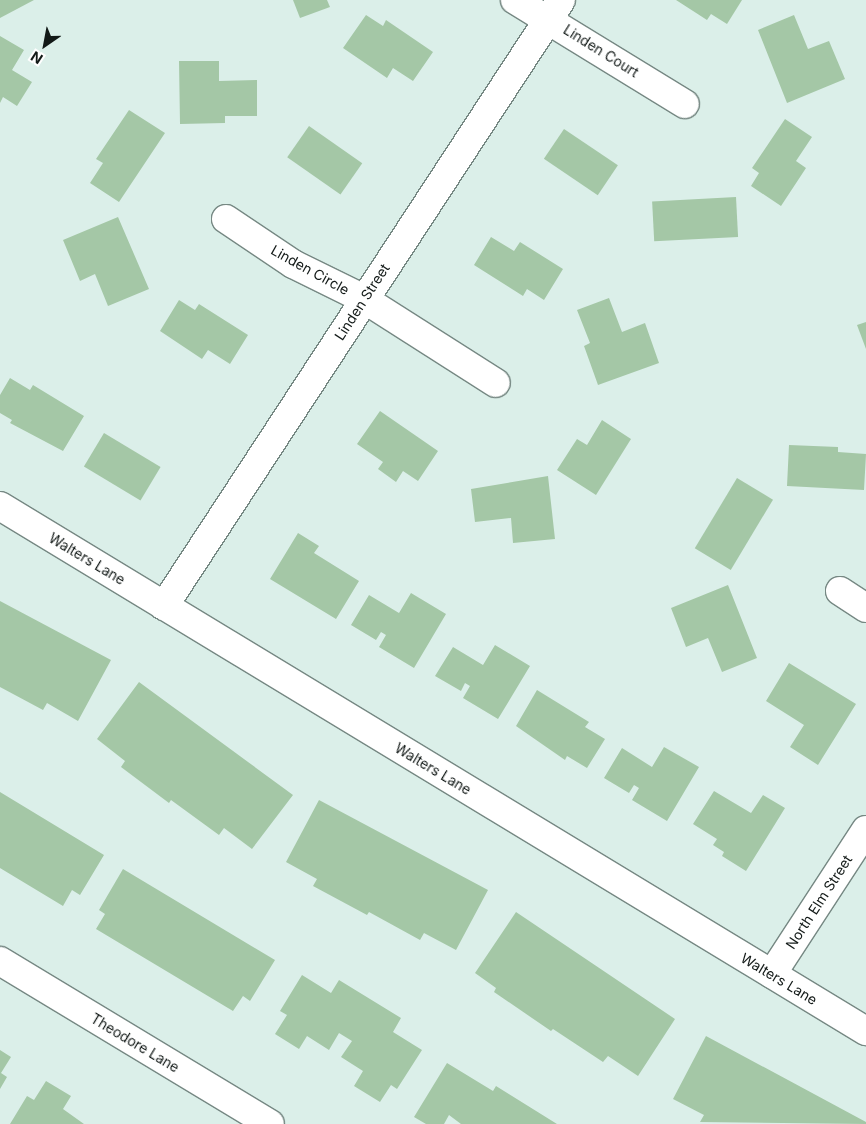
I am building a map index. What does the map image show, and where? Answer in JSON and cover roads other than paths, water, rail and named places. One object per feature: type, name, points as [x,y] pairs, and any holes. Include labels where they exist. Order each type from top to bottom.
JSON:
[{"type":"street","name":"Linden Court","points":[[515,0],[555,9],[686,104]]},
{"type":"street","name":"Linden Street","points":[[164,606],[555,9]]},
{"type":"street","name":"Linden Circle","points":[[226,219],[293,264],[364,299],[496,383]]},
{"type":"street","name":"Walters Lane","points":[[0,506],[866,1031]]},
{"type":"street","points":[[840,591],[866,608]]},
{"type":"street","name":"North Elm Street","points":[[772,974],[866,830]]},
{"type":"street","name":"Theodore Lane","points":[[0,961],[270,1124]]}]
